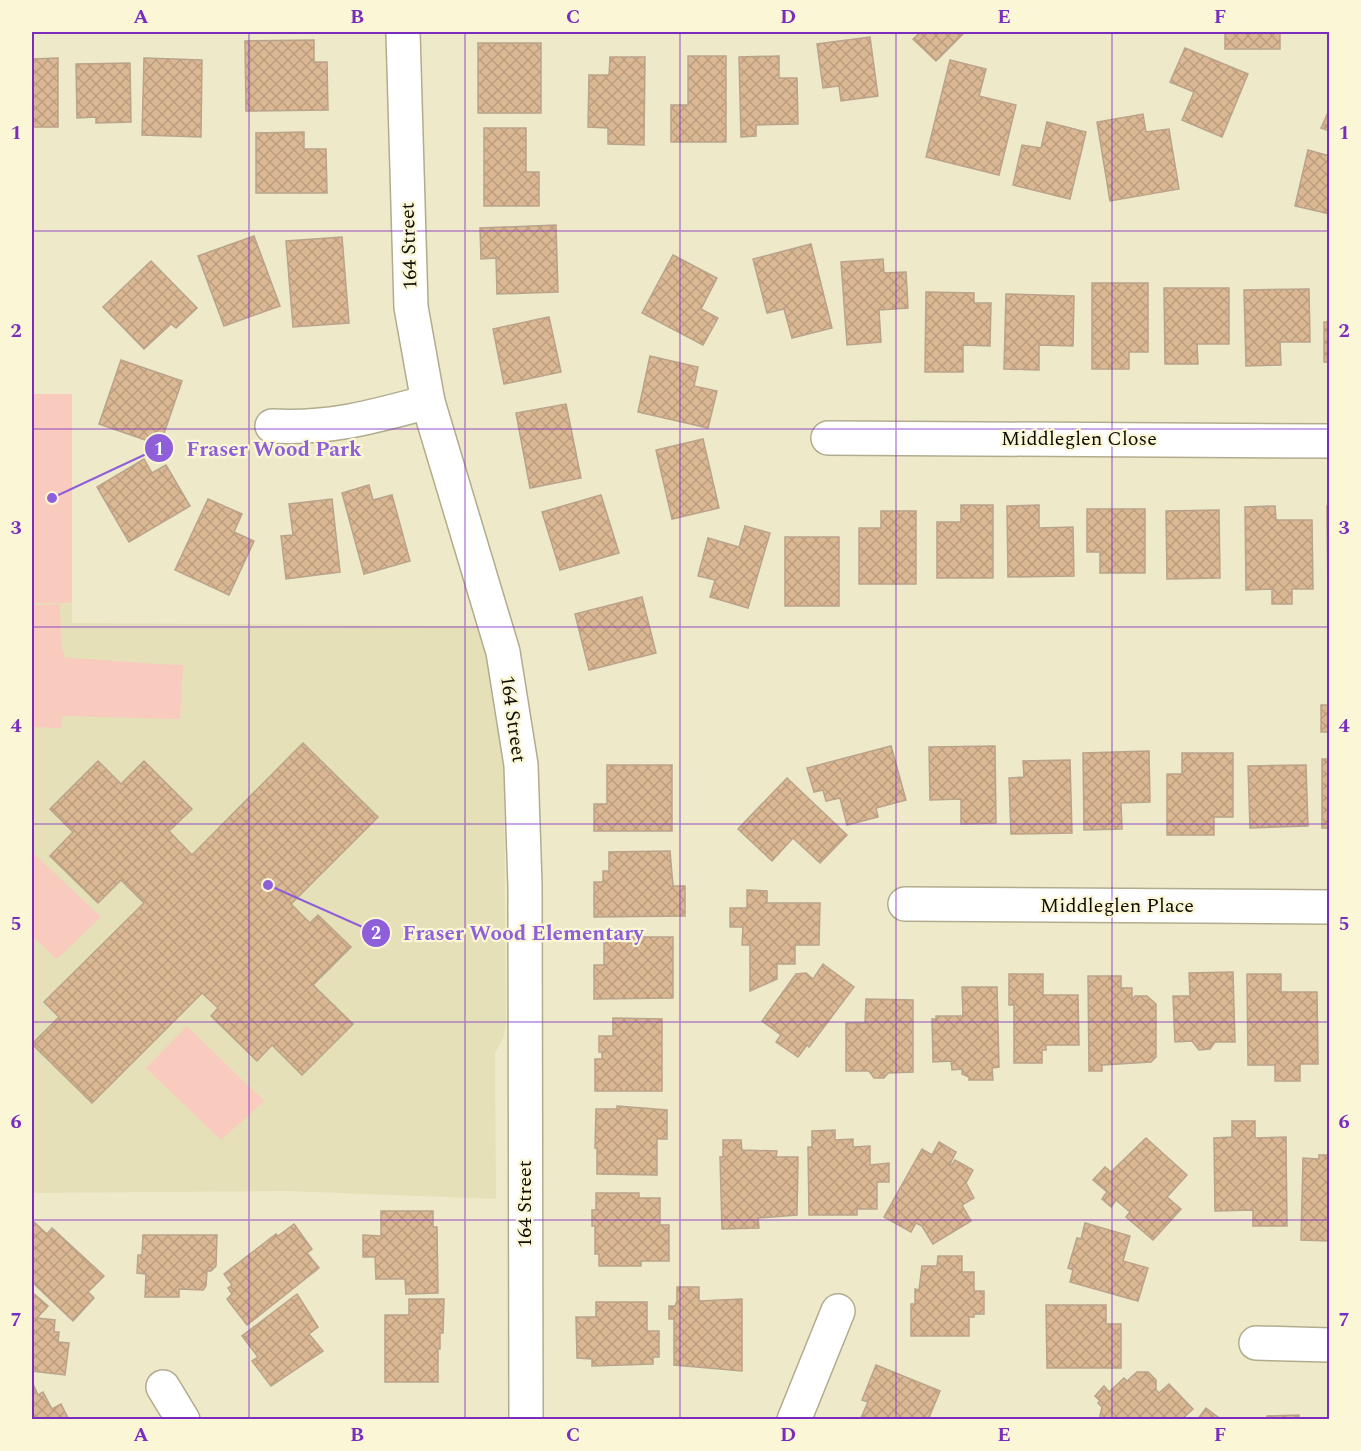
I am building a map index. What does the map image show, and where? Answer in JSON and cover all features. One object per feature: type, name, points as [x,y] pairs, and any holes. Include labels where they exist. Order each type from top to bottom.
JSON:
[{"type":"street","name":"164 Street","points":[[403,32],[411,307],[428,402],[502,652],[521,765],[525,886],[526,1419]]},
{"type":"street","points":[[272,426],[305,428],[337,425],[428,402]]},
{"type":"street","name":"Middleglen Close","points":[[828,438],[1329,441]]},
{"type":"street","name":"Middleglen Place","points":[[905,904],[1329,907]]},
{"type":"street","points":[[794,1419],[838,1311]]},
{"type":"street","points":[[1256,1343],[1329,1345]]},
{"type":"street","points":[[163,1387],[183,1419]]},
{"type":"shaded area","points":[[32,394],[72,394],[72,603],[32,603]]},
{"type":"shaded area","points":[[32,603],[72,603],[72,623],[482,626],[502,747],[504,780],[506,1023],[504,1036],[495,1053],[496,1199],[287,1191],[32,1193]]},
{"type":"shaded area","points":[[60,604],[61,647],[65,658],[183,665],[180,719],[62,716],[61,728],[32,727],[32,605]]},
{"type":"shaded area","points":[[32,852],[101,917],[57,959],[32,936]]},
{"type":"shaded area","points":[[187,1026],[264,1101],[221,1140],[146,1068]]},
{"type":"building","points":[[921,32],[965,32],[936,61],[913,39]]},
{"type":"building","points":[[1225,32],[1280,32],[1280,49],[1225,49]]},
{"type":"building","points":[[870,37],[878,96],[841,101],[839,86],[823,88],[817,44]]},
{"type":"building","points":[[314,40],[314,62],[327,62],[328,110],[246,111],[245,41]]},
{"type":"building","points":[[478,43],[541,43],[541,113],[478,113]]},
{"type":"building","points":[[1185,48],[1248,74],[1222,137],[1182,120],[1194,92],[1170,82]]},
{"type":"building","points":[[688,56],[726,56],[726,142],[671,142],[671,105],[688,105]]},
{"type":"building","points":[[779,56],[779,78],[797,78],[798,124],[756,125],[756,136],[741,137],[739,57]]},
{"type":"building","points":[[610,57],[645,57],[644,145],[608,144],[608,128],[588,127],[589,75],[609,75]]},
{"type":"building","points":[[58,58],[58,127],[32,127],[32,59]]},
{"type":"building","points":[[144,58],[202,60],[201,137],[142,135]]},
{"type":"building","points":[[950,60],[986,69],[979,96],[1016,105],[999,175],[926,157]]},
{"type":"building","points":[[130,63],[131,122],[96,123],[96,117],[77,118],[76,64]]},
{"type":"building","points":[[1330,108],[1330,131],[1321,128]]},
{"type":"building","points":[[1143,114],[1146,132],[1169,129],[1179,189],[1110,201],[1097,122]]},
{"type":"building","points":[[1047,122],[1086,132],[1070,199],[1013,185],[1022,145],[1041,148]]},
{"type":"building","points":[[484,128],[526,128],[526,172],[539,172],[539,206],[484,206]]},
{"type":"building","points":[[304,132],[304,149],[326,149],[327,193],[256,193],[256,133]]},
{"type":"building","points":[[1308,150],[1330,156],[1330,214],[1295,206]]},
{"type":"building","points":[[556,225],[558,292],[497,294],[496,258],[481,259],[480,228]]},
{"type":"building","points":[[254,236],[280,306],[224,326],[198,256]]},
{"type":"building","points":[[342,237],[349,323],[293,327],[286,241]]},
{"type":"building","points":[[811,244],[832,328],[792,338],[784,309],[767,313],[753,259]]},
{"type":"building","points":[[673,255],[717,278],[701,309],[718,318],[703,345],[642,313]]},
{"type":"building","points":[[883,259],[884,273],[906,272],[908,308],[879,310],[881,342],[847,345],[841,262]]},
{"type":"building","points":[[151,261],[197,308],[176,328],[171,324],[144,349],[103,307]]},
{"type":"building","points":[[1092,283],[1148,283],[1148,352],[1129,352],[1129,369],[1092,369]]},
{"type":"building","points":[[1164,288],[1229,288],[1229,344],[1197,344],[1198,364],[1165,364]]},
{"type":"building","points":[[1309,289],[1310,342],[1280,342],[1281,365],[1246,366],[1244,290]]},
{"type":"building","points":[[926,292],[974,293],[974,303],[991,303],[990,346],[963,345],[963,372],[925,372]]},
{"type":"building","points":[[1006,294],[1074,296],[1073,346],[1039,345],[1039,370],[1004,369]]},
{"type":"building","points":[[549,317],[561,372],[504,384],[493,329]]},
{"type":"building","points":[[1324,322],[1330,322],[1330,362],[1324,362]]},
{"type":"building","points":[[650,356],[698,367],[694,386],[717,391],[708,428],[638,412]]},
{"type":"building","points":[[121,360],[182,381],[160,445],[99,424]]},
{"type":"building","points":[[566,404],[581,478],[530,488],[516,413]]},
{"type":"building","points":[[703,439],[719,508],[672,519],[656,450]]},
{"type":"building","points":[[144,459],[152,473],[166,465],[190,506],[129,542],[97,487]]},
{"type":"building","points":[[369,485],[373,500],[392,495],[410,561],[364,574],[342,493]]},
{"type":"building","points":[[601,495],[619,553],[560,570],[542,512]]},
{"type":"building","points":[[208,499],[242,514],[234,532],[254,541],[229,595],[175,570]]},
{"type":"building","points":[[332,499],[340,572],[286,579],[281,536],[293,535],[289,504]]},
{"type":"building","points":[[961,505],[993,505],[993,578],[937,578],[937,522],[961,522]]},
{"type":"building","points":[[1039,505],[1039,528],[1073,527],[1074,576],[1008,577],[1007,506]]},
{"type":"building","points":[[1275,506],[1276,520],[1312,520],[1313,589],[1292,589],[1292,604],[1272,604],[1272,589],[1246,590],[1245,507]]},
{"type":"building","points":[[1327,506],[1330,506],[1330,598],[1328,598]]},
{"type":"building","points":[[1087,509],[1145,509],[1145,573],[1100,573],[1100,552],[1087,552]]},
{"type":"building","points":[[1219,510],[1220,578],[1167,579],[1166,511]]},
{"type":"building","points":[[881,511],[916,511],[916,584],[859,584],[859,528],[881,528]]},
{"type":"building","points":[[745,526],[770,533],[748,608],[710,597],[715,580],[698,576],[708,538],[739,547]]},
{"type":"building","points":[[785,537],[839,537],[839,606],[785,606]]},
{"type":"building","points":[[642,597],[656,653],[589,670],[575,614]]},
{"type":"building","points":[[1321,705],[1330,705],[1330,732],[1321,732]]},
{"type":"building","points":[[303,743],[378,817],[291,904],[310,923],[318,915],[351,947],[313,985],[353,1024],[302,1075],[272,1045],[257,1061],[211,1016],[218,1008],[202,993],[92,1103],[32,1044],[59,1017],[44,1002],[144,903],[121,880],[98,903],[50,856],[73,832],[50,809],[98,761],[121,784],[144,761],[192,809],[169,831],[192,855]]},
{"type":"building","points":[[891,746],[906,800],[876,808],[878,817],[847,825],[840,798],[826,801],[823,790],[814,792],[807,768]]},
{"type":"building","points":[[995,746],[996,823],[961,824],[961,799],[930,800],[929,747]]},
{"type":"building","points":[[1149,751],[1150,802],[1121,803],[1122,829],[1084,830],[1083,753]]},
{"type":"building","points":[[1182,753],[1233,753],[1233,817],[1214,817],[1214,835],[1167,835],[1167,774],[1182,774]]},
{"type":"building","points":[[1322,759],[1330,759],[1330,828],[1322,828]]},
{"type":"building","points":[[1070,760],[1072,833],[1011,834],[1009,778],[1024,777],[1023,761]]},
{"type":"building","points":[[607,765],[672,765],[672,831],[594,831],[594,804],[607,804]]},
{"type":"building","points":[[1306,765],[1308,826],[1250,828],[1248,766]]},
{"type":"building","points":[[787,778],[847,835],[820,863],[793,838],[772,861],[738,829]]},
{"type":"building","points":[[670,851],[673,886],[685,886],[685,916],[594,917],[594,882],[603,882],[603,871],[609,871],[609,852]]},
{"type":"building","points":[[747,890],[767,891],[767,903],[820,903],[819,945],[795,945],[795,964],[777,964],[777,979],[750,991],[750,945],[742,945],[743,927],[730,927],[730,908],[747,908]]},
{"type":"building","points":[[604,937],[673,937],[673,998],[594,999],[594,965],[604,965]]},
{"type":"building","points":[[823,964],[854,987],[809,1047],[807,1045],[798,1057],[776,1042],[781,1035],[762,1021],[796,974],[806,973],[813,979]]},
{"type":"building","points":[[1233,972],[1235,1042],[1215,1042],[1210,1049],[1199,1050],[1192,1041],[1175,1042],[1173,996],[1190,996],[1189,973]]},
{"type":"building","points":[[1009,974],[1043,974],[1043,995],[1078,995],[1079,1045],[1046,1045],[1046,1050],[1042,1050],[1042,1063],[1014,1063],[1014,1005],[1009,1005]]},
{"type":"building","points":[[1247,974],[1281,974],[1281,992],[1317,992],[1318,1064],[1300,1064],[1300,1081],[1275,1081],[1275,1065],[1248,1065]]},
{"type":"building","points":[[1088,976],[1121,976],[1121,988],[1132,988],[1132,1000],[1135,996],[1147,996],[1156,1004],[1156,1057],[1151,1062],[1102,1065],[1102,1071],[1089,1071]]},
{"type":"building","points":[[962,987],[997,987],[999,1067],[992,1068],[993,1080],[969,1080],[969,1077],[962,1074],[962,1069],[952,1070],[951,1061],[933,1062],[932,1019],[936,1019],[936,1016],[963,1016]]},
{"type":"building","points":[[866,999],[913,1000],[913,1072],[888,1073],[884,1078],[874,1078],[869,1071],[846,1071],[846,1023],[865,1023]]},
{"type":"building","points":[[613,1018],[662,1019],[662,1091],[595,1091],[595,1059],[602,1059],[602,1052],[599,1052],[599,1036],[613,1036]]},
{"type":"building","points":[[617,1106],[667,1110],[667,1139],[657,1139],[657,1175],[597,1174],[596,1109],[617,1109]]},
{"type":"building","points":[[1232,1121],[1255,1121],[1255,1138],[1286,1137],[1287,1226],[1253,1226],[1253,1210],[1215,1211],[1214,1138],[1232,1137]]},
{"type":"building","points":[[835,1130],[835,1140],[853,1139],[853,1147],[870,1146],[870,1165],[889,1163],[889,1182],[877,1182],[877,1209],[857,1209],[857,1215],[809,1215],[808,1147],[812,1147],[812,1131]]},
{"type":"building","points":[[1146,1138],[1187,1175],[1167,1197],[1181,1209],[1153,1240],[1126,1217],[1130,1212],[1116,1200],[1111,1207],[1102,1199],[1107,1192],[1093,1180],[1105,1167],[1111,1172]]},
{"type":"building","points":[[723,1140],[741,1140],[742,1150],[777,1151],[776,1157],[798,1157],[797,1215],[758,1218],[759,1228],[722,1229],[720,1157],[723,1157]]},
{"type":"building","points":[[939,1142],[956,1152],[950,1164],[952,1165],[955,1160],[973,1170],[966,1183],[974,1198],[962,1205],[971,1221],[933,1244],[922,1226],[916,1223],[911,1232],[884,1217],[922,1149],[932,1155]]},
{"type":"building","points":[[1319,1155],[1330,1155],[1330,1241],[1301,1240],[1303,1158],[1319,1159]]},
{"type":"building","points":[[596,1193],[639,1193],[639,1198],[660,1198],[660,1225],[669,1225],[669,1261],[641,1261],[641,1266],[599,1266],[599,1254],[595,1254],[595,1226],[592,1226],[592,1210],[596,1210]]},
{"type":"building","points":[[381,1211],[433,1211],[433,1227],[437,1227],[438,1293],[406,1294],[405,1279],[376,1279],[375,1257],[363,1257],[363,1235],[381,1236]]},
{"type":"building","points":[[33,1221],[47,1234],[52,1228],[104,1276],[88,1292],[94,1298],[73,1321],[32,1282]]},
{"type":"building","points":[[1085,1223],[1130,1236],[1123,1261],[1148,1268],[1138,1301],[1070,1282],[1073,1270],[1068,1268],[1077,1238],[1081,1239]]},
{"type":"building","points":[[294,1224],[312,1249],[307,1253],[319,1268],[247,1325],[227,1299],[232,1294],[228,1288],[232,1285],[224,1274],[276,1234],[278,1236]]},
{"type":"building","points":[[143,1235],[217,1235],[216,1266],[211,1271],[207,1271],[206,1286],[203,1290],[179,1289],[179,1297],[145,1297],[146,1274],[137,1273],[138,1255],[142,1255]]},
{"type":"building","points":[[938,1256],[962,1256],[962,1272],[974,1272],[974,1291],[984,1291],[984,1314],[974,1314],[974,1317],[969,1317],[969,1336],[911,1336],[911,1304],[915,1304],[915,1289],[919,1290],[922,1266],[937,1266]]},
{"type":"building","points":[[677,1287],[699,1287],[699,1301],[742,1299],[742,1371],[674,1365],[674,1319],[669,1319],[669,1306],[675,1306]]},
{"type":"building","points":[[32,1292],[48,1306],[37,1318],[55,1320],[54,1332],[59,1332],[58,1342],[69,1343],[65,1375],[32,1371],[32,1318],[34,1318],[32,1316]]},
{"type":"building","points":[[297,1294],[318,1327],[309,1334],[323,1351],[271,1386],[252,1361],[258,1357],[242,1336]]},
{"type":"building","points":[[409,1299],[444,1299],[443,1333],[440,1333],[440,1349],[438,1349],[438,1382],[385,1382],[385,1315],[409,1315]]},
{"type":"building","points":[[596,1302],[647,1302],[647,1331],[659,1331],[659,1357],[653,1357],[653,1364],[592,1366],[592,1359],[577,1358],[576,1317],[596,1317]]},
{"type":"building","points":[[1046,1305],[1106,1305],[1106,1324],[1121,1324],[1121,1368],[1047,1368]]},
{"type":"building","points":[[876,1365],[940,1391],[928,1420],[860,1420],[868,1402],[862,1400]]},
{"type":"building","points":[[1137,1372],[1148,1372],[1156,1380],[1156,1390],[1159,1393],[1169,1384],[1193,1409],[1181,1420],[1103,1420],[1100,1416],[1102,1407],[1098,1403],[1100,1401],[1095,1396],[1104,1386],[1109,1392],[1124,1378],[1127,1381]]},
{"type":"building","points":[[34,1386],[38,1395],[43,1392],[52,1409],[61,1404],[69,1420],[32,1420],[32,1388]]},
{"type":"building","points":[[1206,1408],[1222,1420],[1197,1420]]},
{"type":"building","points":[[1299,1415],[1299,1420],[1267,1420],[1267,1416]]},
{"type":"place","name":"Fraser Wood Park","points":[[52,498]]},
{"type":"place","name":"Fraser Wood Elementary","points":[[268,885]]}]
